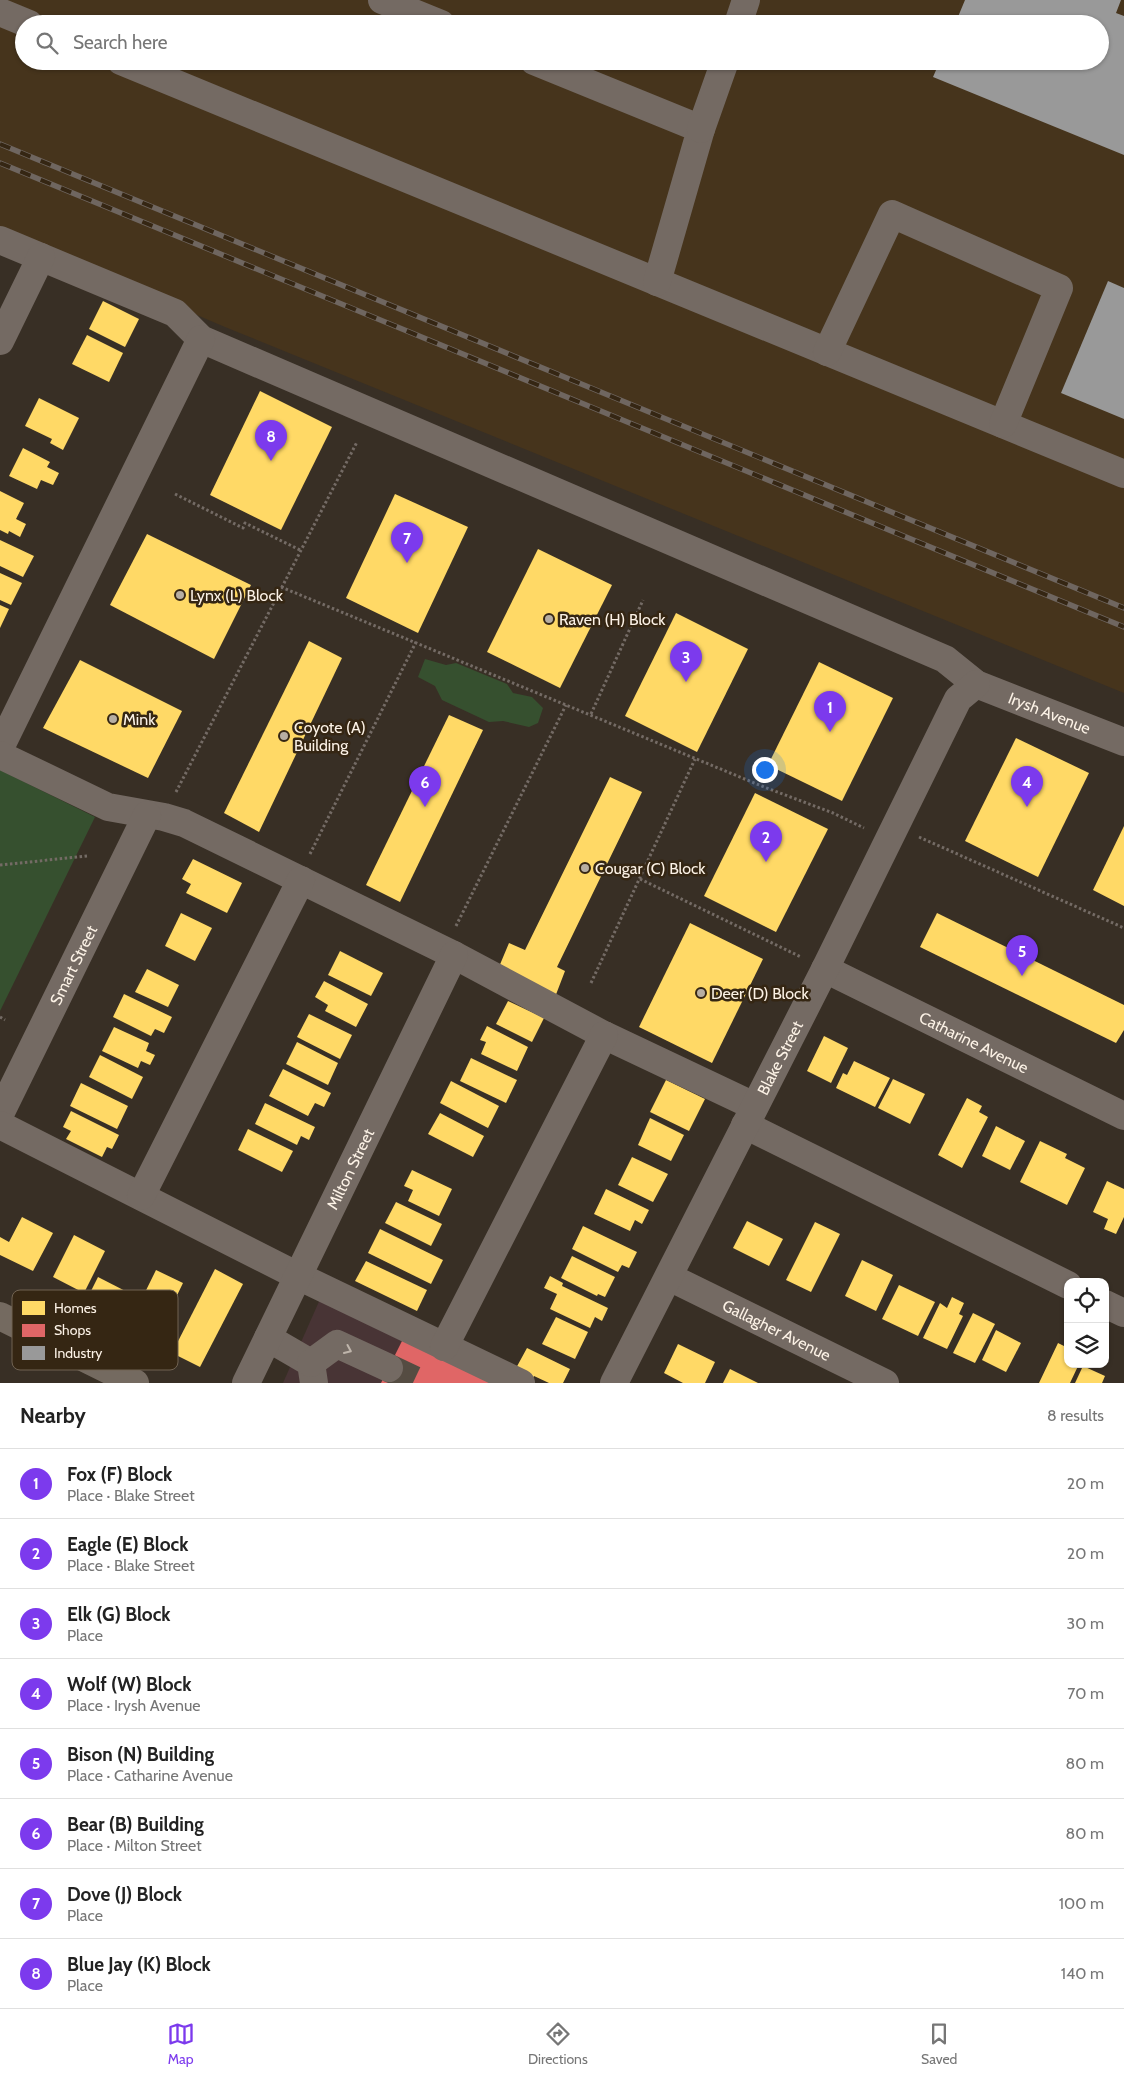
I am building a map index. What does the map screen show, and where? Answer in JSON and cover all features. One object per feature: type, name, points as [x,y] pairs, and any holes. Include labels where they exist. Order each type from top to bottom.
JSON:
[{"type":"main road","points":[[0,1316],[12,1322]]},
{"type":"main road","points":[[109,1370],[135,1383]]},
{"type":"street","points":[[382,0],[419,15]]},
{"type":"street","points":[[741,15],[746,0]]},
{"type":"street","points":[[0,12],[15,18]]},
{"type":"street","points":[[142,70],[1124,474]]},
{"type":"street","points":[[556,70],[701,129]]},
{"type":"street","points":[[658,282],[701,129],[722,70]]},
{"type":"street","points":[[827,352],[892,214],[1059,288],[1003,424]]},
{"type":"street","points":[[0,240],[175,313],[201,339],[0,748]]},
{"type":"street","points":[[0,341],[41,257]]},
{"type":"street","name":"Irysh Avenue","points":[[201,339],[945,659],[976,684],[1124,742]]},
{"type":"street","name":"Blake Street","points":[[614,1383],[825,969],[958,699],[976,684]]},
{"type":"street","points":[[0,755],[108,807],[184,823],[449,953],[604,1035],[749,1116],[1064,1283]]},
{"type":"street","name":"Smart Street","points":[[0,1114],[155,816]]},
{"type":"street","points":[[141,1196],[300,880]]},
{"type":"street","name":"Milton Street","points":[[246,1383],[449,953]]},
{"type":"street","name":"Catharine Avenue","points":[[825,969],[1124,1116]]},
{"type":"street","points":[[444,1347],[604,1035]]},
{"type":"street","points":[[0,1125],[298,1276],[521,1383]]},
{"type":"street","name":"Gallagher Avenue","points":[[668,1277],[885,1383]]},
{"type":"street","points":[[1109,1306],[1124,1313]]},
{"type":"street","points":[[268,1338],[312,1373],[336,1344],[389,1368]]},
{"type":"path","points":[[155,816],[281,587],[357,442]]},
{"type":"path","points":[[175,494],[243,528],[245,523],[300,550]]},
{"type":"path","points":[[281,587],[764,787],[833,813],[864,828]]},
{"type":"path","points":[[590,714],[643,600]]},
{"type":"path","points":[[300,880],[416,642]]},
{"type":"path","points":[[449,953],[566,705]]},
{"type":"path","points":[[590,982],[640,879],[695,758]]},
{"type":"path","points":[[919,836],[1124,928]]},
{"type":"path","points":[[0,865],[87,856]]},
{"type":"path","points":[[640,879],[825,969]]},
{"type":"path","points":[[0,1017],[5,1020]]},
{"type":"shaded area","points":[[0,0],[1124,0],[1124,693],[225,327],[0,231]]},
{"type":"shaded area","points":[[321,1297],[491,1383],[283,1383]]},
{"type":"green space","points":[[425,659],[446,665],[456,663],[507,684],[513,693],[532,697],[543,708],[538,723],[529,727],[503,721],[489,722],[442,700],[435,686],[418,677]]},
{"type":"green space","points":[[0,770],[95,817],[0,1011]]},
{"type":"building: Homes","points":[[103,301],[139,319],[125,347],[89,329]]},
{"type":"building: Homes","points":[[87,335],[123,353],[109,382],[72,364]]},
{"type":"building: Homes","points":[[260,391],[332,427],[281,530],[210,495]]},
{"type":"building: Homes","points":[[39,398],[79,418],[63,450],[50,443],[52,439],[25,426]]},
{"type":"building: Homes","points":[[23,448],[50,462],[47,467],[59,473],[53,485],[41,480],[37,489],[9,476]]},
{"type":"building: Homes","points":[[0,491],[24,503],[16,519],[26,524],[20,537],[9,531],[8,534],[0,530]]},
{"type":"building: Homes","points":[[395,494],[468,527],[418,633],[346,598]]},
{"type":"building: Homes","name":"Lynx (L) Block","points":[[147,534],[251,585],[214,659],[110,605]]},
{"type":"building: Homes","points":[[0,540],[34,556],[23,577],[0,566]]},
{"type":"building: Homes","name":"Raven (H) Block","points":[[538,549],[612,585],[560,688],[487,652]]},
{"type":"building: Homes","points":[[0,573],[22,583],[11,605],[0,600]]},
{"type":"building: Homes","points":[[0,605],[9,609],[0,628]]},
{"type":"building: Homes","points":[[676,613],[748,649],[697,752],[625,716]]},
{"type":"building: Homes","name":"Coyote (A) Building","points":[[309,641],[342,658],[259,832],[224,813]]},
{"type":"building: Homes","name":"Mink","points":[[80,660],[182,711],[148,778],[43,728]]},
{"type":"building: Homes","points":[[819,662],[893,698],[842,801],[768,765]]},
{"type":"building: Homes","points":[[449,715],[483,730],[400,902],[366,885]]},
{"type":"building: Homes","points":[[1016,738],[1089,773],[1038,877],[965,841]]},
{"type":"building: Homes","name":"Cougar (C) Block","points":[[610,777],[642,792],[557,967],[565,971],[552,1005],[496,974],[509,943],[525,950]]},
{"type":"building: Homes","points":[[755,793],[828,829],[776,932],[704,896]]},
{"type":"building: Homes","points":[[1124,826],[1124,906],[1093,890]]},
{"type":"building: Homes","points":[[193,859],[242,883],[227,913],[186,893],[191,884],[182,879]]},
{"type":"building: Homes","points":[[181,913],[212,928],[195,961],[165,946]]},
{"type":"building: Homes","points":[[937,913],[1124,1005],[1124,1030],[1116,1043],[920,947]]},
{"type":"building: Homes","name":"Deer (D) Block","points":[[690,923],[763,959],[712,1063],[639,1027]]},
{"type":"building: Homes","points":[[340,951],[383,973],[371,996],[328,975]]},
{"type":"building: Homes","points":[[147,969],[179,985],[168,1007],[135,992]]},
{"type":"building: Homes","points":[[324,981],[368,1004],[356,1027],[325,1011],[328,1005],[315,997]]},
{"type":"building: Homes","points":[[124,994],[172,1017],[164,1033],[155,1029],[151,1036],[113,1017]]},
{"type":"building: Homes","points":[[508,1001],[544,1018],[532,1042],[496,1024]]},
{"type":"building: Homes","points":[[309,1014],[352,1035],[340,1059],[297,1037]]},
{"type":"building: Homes","points":[[487,1026],[528,1047],[517,1071],[481,1054],[486,1042],[480,1040]]},
{"type":"building: Homes","points":[[114,1027],[149,1043],[146,1051],[155,1055],[150,1065],[141,1061],[138,1068],[102,1051]]},
{"type":"building: Homes","points":[[824,1036],[848,1048],[831,1083],[807,1071]]},
{"type":"building: Homes","points":[[297,1042],[338,1063],[328,1085],[286,1064]]},
{"type":"building: Homes","points":[[100,1055],[143,1077],[132,1099],[89,1077]]},
{"type":"building: Homes","points":[[471,1058],[517,1080],[506,1103],[460,1081]]},
{"type":"building: Homes","points":[[854,1061],[890,1078],[875,1107],[836,1088],[843,1073],[847,1075]]},
{"type":"building: Homes","points":[[283,1069],[331,1093],[324,1107],[315,1103],[308,1116],[269,1096]]},
{"type":"building: Homes","points":[[893,1079],[925,1094],[910,1124],[878,1108]]},
{"type":"building: Homes","points":[[666,1080],[705,1099],[689,1131],[650,1112]]},
{"type":"building: Homes","points":[[451,1081],[499,1106],[488,1128],[440,1103]]},
{"type":"building: Homes","points":[[81,1083],[128,1106],[117,1129],[70,1106]]},
{"type":"building: Homes","points":[[967,1098],[982,1106],[979,1112],[988,1117],[962,1168],[938,1155]]},
{"type":"building: Homes","points":[[265,1103],[315,1127],[309,1140],[301,1136],[297,1145],[255,1124]]},
{"type":"building: Homes","points":[[71,1111],[119,1135],[112,1149],[107,1147],[102,1157],[66,1139],[71,1131],[63,1127]]},
{"type":"building: Homes","points":[[440,1113],[484,1136],[473,1157],[428,1134]]},
{"type":"building: Homes","points":[[650,1118],[684,1135],[671,1161],[638,1145]]},
{"type":"building: Homes","points":[[996,1126],[1025,1141],[1010,1170],[982,1156]]},
{"type":"building: Homes","points":[[248,1129],[293,1151],[282,1172],[238,1150]]},
{"type":"building: Homes","points":[[1040,1141],[1067,1154],[1065,1158],[1085,1168],[1067,1205],[1020,1182]]},
{"type":"building: Homes","points":[[632,1157],[668,1174],[653,1202],[618,1185]]},
{"type":"building: Homes","points":[[412,1170],[452,1189],[439,1216],[408,1201],[413,1190],[404,1186]]},
{"type":"building: Homes","points":[[1107,1181],[1124,1189],[1124,1217],[1116,1234],[1104,1229],[1108,1219],[1093,1212]]},
{"type":"building: Homes","points":[[606,1189],[649,1210],[642,1224],[635,1220],[630,1231],[594,1214]]},
{"type":"building: Homes","points":[[396,1202],[442,1224],[431,1246],[385,1223]]},
{"type":"building: Homes","points":[[22,1217],[53,1233],[33,1271],[0,1255],[0,1237],[9,1242]]},
{"type":"building: Homes","points":[[747,1221],[783,1239],[769,1266],[733,1248]]},
{"type":"building: Homes","points":[[815,1222],[840,1234],[811,1292],[786,1280]]},
{"type":"building: Homes","points":[[583,1226],[637,1252],[629,1268],[622,1265],[618,1272],[572,1249]]},
{"type":"building: Homes","points":[[380,1229],[443,1260],[431,1284],[368,1253]]},
{"type":"building: Homes","points":[[74,1235],[105,1251],[86,1290],[78,1290],[53,1277]]},
{"type":"building: Homes","points":[[572,1256],[615,1277],[605,1297],[598,1294],[597,1296],[561,1278]]},
{"type":"building: Homes","points":[[862,1260],[893,1275],[876,1311],[845,1296]]},
{"type":"building: Homes","points":[[366,1261],[427,1290],[417,1311],[355,1281]]},
{"type":"building: Homes","points":[[215,1269],[243,1284],[200,1367],[178,1356],[178,1341]]},
{"type":"building: Homes","points":[[156,1270],[183,1283],[178,1293],[178,1290],[146,1290]]},
{"type":"building: Homes","points":[[550,1276],[563,1283],[562,1286],[608,1308],[602,1321],[595,1317],[590,1328],[550,1309],[557,1294],[544,1288]]},
{"type":"building: Homes","points":[[98,1277],[123,1290],[92,1290]]},
{"type":"building: Homes","points":[[899,1285],[935,1302],[918,1336],[882,1319]]},
{"type":"building: Homes","points":[[952,1297],[964,1303],[959,1314],[963,1316],[947,1349],[923,1338],[940,1303],[947,1308]]},
{"type":"building: Homes","points":[[973,1313],[995,1324],[975,1363],[953,1353]]},
{"type":"building: Homes","points":[[556,1317],[588,1332],[575,1359],[542,1344]]},
{"type":"building: Homes","points":[[996,1330],[1021,1343],[1006,1372],[982,1360]]},
{"type":"building: Homes","points":[[1058,1343],[1064,1346],[1064,1368],[1077,1368],[1070,1383],[1039,1383]]},
{"type":"building: Homes","points":[[678,1344],[715,1362],[705,1383],[683,1383],[664,1373]]},
{"type":"building: Homes","points":[[527,1348],[570,1369],[563,1383],[549,1383],[515,1370]]},
{"type":"building: Homes","points":[[1082,1368],[1087,1368],[1105,1376],[1102,1383],[1075,1383]]},
{"type":"building: Homes","points":[[730,1369],[758,1383],[723,1383]]},
{"type":"building: Shops","points":[[404,1337],[498,1383],[381,1383]]},
{"type":"building: Industry","points":[[965,0],[1121,0],[1116,13],[1124,16],[1124,155],[933,77],[936,70],[1109,70],[1109,15],[959,15]]},
{"type":"building: Industry","points":[[1108,281],[1124,288],[1124,419],[1061,393]]},
{"type":"tunnel","points":[[389,1368],[421,1383]]},
{"type":"railway","points":[[0,144],[1124,608]]},
{"type":"railway","points":[[0,163],[1124,627]]},
{"type":"place","name":"Blue Jay (K) Block","points":[[271,461]]},
{"type":"place","name":"Dove (J) Block","points":[[407,563]]},
{"type":"place","name":"Lynx (L) Block","points":[[180,595]]},
{"type":"place","name":"Raven (H) Block","points":[[549,619]]},
{"type":"place","name":"Elk (G) Block","points":[[686,682]]},
{"type":"place","name":"Mink","points":[[113,719]]},
{"type":"place","name":"Fox (F) Block","points":[[830,732]]},
{"type":"place","name":"Coyote (A) Building","points":[[284,736]]},
{"type":"place","name":"Bear (B) Building","points":[[425,807]]},
{"type":"place","name":"Wolf (W) Block","points":[[1027,807]]},
{"type":"place","name":"Eagle (E) Block","points":[[766,862]]},
{"type":"place","name":"Cougar (C) Block","points":[[585,868]]},
{"type":"place","name":"Bison (N) Building","points":[[1022,976]]},
{"type":"place","name":"Deer (D) Block","points":[[701,993]]}]
